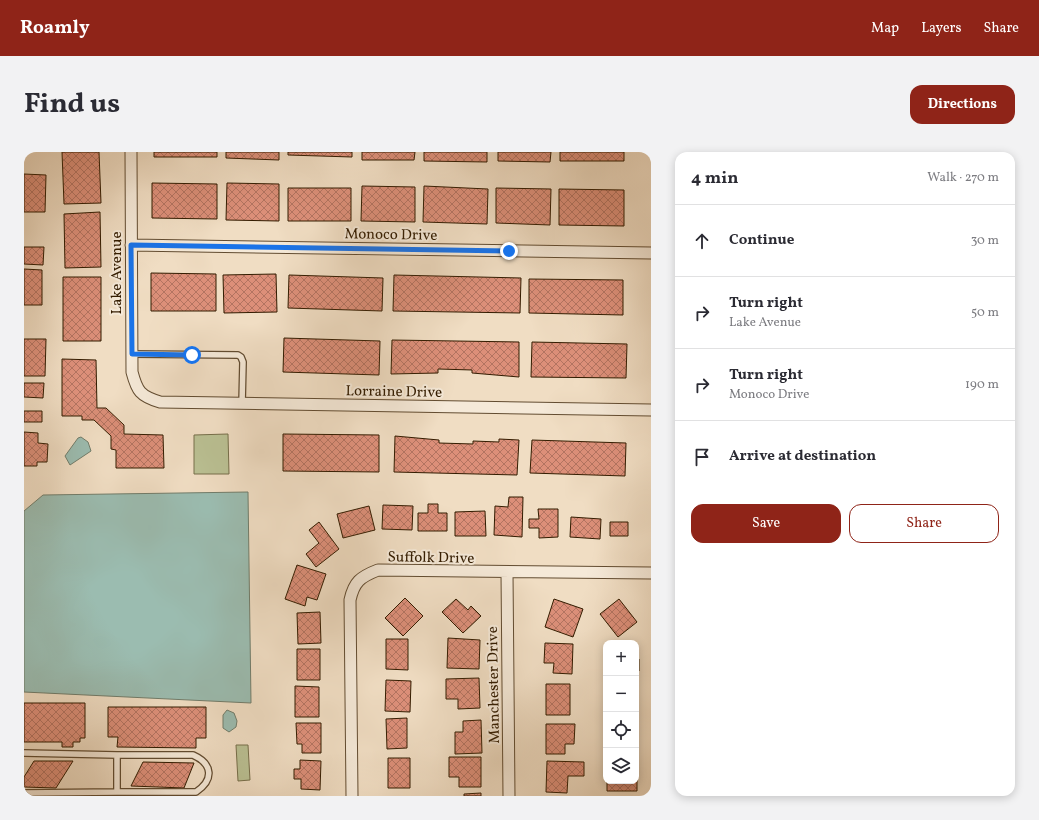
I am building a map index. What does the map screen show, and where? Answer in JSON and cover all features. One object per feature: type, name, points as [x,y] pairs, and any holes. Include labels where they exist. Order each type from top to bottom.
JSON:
[{"type":"street","name":"Lake Avenue","points":[[131,152],[132,372],[140,393]]},
{"type":"street","name":"Monoco Drive","points":[[131,245],[651,253]]},
{"type":"street","name":"Lorraine Drive","points":[[140,393],[148,398],[160,402],[651,410]]},
{"type":"street","name":"Suffolk Drive","points":[[352,796],[350,600],[353,586],[365,575],[378,570],[507,573],[651,573]]},
{"type":"street","name":"Manchester Drive","points":[[507,573],[510,796]]},
{"type":"lane","points":[[132,354],[238,355],[241,357],[243,362],[242,404]]},
{"type":"lane","points":[[24,753],[193,755],[204,760],[208,767],[208,777],[203,787],[196,792],[24,793]]},
{"type":"lane","points":[[117,754],[117,792]]},
{"type":"green space","points":[[228,434],[229,474],[194,474],[194,435]]},
{"type":"green space","points":[[236,745],[248,745],[250,780],[238,781]]},
{"type":"water","points":[[81,437],[88,442],[91,451],[70,465],[65,456],[78,438]]},
{"type":"water","points":[[248,492],[251,703],[24,692],[24,511],[43,495]]},
{"type":"water","points":[[227,710],[234,713],[237,721],[236,727],[229,732],[223,728],[223,715]]},
{"type":"building","points":[[62,152],[99,152],[101,203],[64,204]]},
{"type":"building","points":[[154,152],[217,152],[217,157],[154,157]]},
{"type":"building","points":[[226,152],[279,152],[279,160],[226,158]]},
{"type":"building","points":[[288,152],[352,152],[352,157],[288,155]]},
{"type":"building","points":[[362,152],[415,152],[414,160],[362,160]]},
{"type":"building","points":[[424,152],[487,152],[487,162],[424,161]]},
{"type":"building","points":[[498,152],[551,152],[550,162],[498,161]]},
{"type":"building","points":[[560,152],[624,152],[624,161],[560,161]]},
{"type":"building","points":[[24,174],[46,175],[45,212],[24,212]]},
{"type":"building","points":[[152,183],[217,184],[217,219],[152,218]]},
{"type":"building","points":[[227,183],[279,184],[279,221],[226,220]]},
{"type":"building","points":[[362,186],[415,187],[415,222],[361,221]]},
{"type":"building","points":[[424,186],[488,189],[487,224],[423,222]]},
{"type":"building","points":[[288,188],[351,188],[351,221],[288,221]]},
{"type":"building","points":[[496,188],[551,189],[550,225],[496,223]]},
{"type":"building","points":[[559,189],[624,190],[624,226],[559,225]]},
{"type":"building","points":[[100,212],[101,267],[65,268],[64,214]]},
{"type":"building","points":[[24,247],[44,247],[43,265],[24,264]]},
{"type":"building","points":[[24,269],[42,270],[42,305],[24,305]]},
{"type":"building","points":[[151,273],[216,274],[216,311],[151,311]]},
{"type":"building","points":[[276,274],[277,312],[224,313],[223,275]]},
{"type":"building","points":[[289,275],[383,278],[382,311],[288,308]]},
{"type":"building","points":[[394,275],[521,278],[520,313],[393,311]]},
{"type":"building","points":[[63,277],[101,277],[101,341],[63,341]]},
{"type":"building","points":[[529,279],[623,280],[623,315],[529,313]]},
{"type":"building","points":[[284,338],[380,341],[379,375],[283,372]]},
{"type":"building","points":[[24,339],[46,339],[45,376],[24,376]]},
{"type":"building","points":[[392,340],[519,342],[519,377],[472,373],[472,370],[438,369],[438,373],[391,374]]},
{"type":"building","points":[[532,342],[627,344],[626,378],[531,377]]},
{"type":"building","points":[[62,359],[96,360],[97,408],[106,408],[124,425],[124,434],[163,435],[164,468],[116,468],[116,450],[111,449],[111,436],[94,420],[82,420],[82,416],[62,416]]},
{"type":"building","points":[[24,383],[44,383],[43,398],[24,397]]},
{"type":"building","points":[[24,411],[42,411],[42,422],[24,422]]},
{"type":"building","points":[[24,432],[38,433],[38,443],[48,444],[47,462],[37,462],[37,466],[24,466]]},
{"type":"building","points":[[283,434],[379,435],[379,472],[283,471]]},
{"type":"building","points":[[395,436],[439,440],[439,443],[473,444],[473,441],[499,442],[499,439],[519,440],[517,475],[394,472]]},
{"type":"building","points":[[532,440],[626,443],[625,476],[530,473]]},
{"type":"building","points":[[509,497],[523,497],[522,537],[494,535],[495,506],[508,507]]},
{"type":"building","points":[[428,504],[438,504],[438,513],[447,513],[447,531],[418,531],[418,513],[428,513]]},
{"type":"building","points":[[383,505],[413,506],[412,530],[382,529]]},
{"type":"building","points":[[369,506],[375,530],[343,538],[337,514]]},
{"type":"building","points":[[538,509],[558,509],[558,537],[539,538],[539,528],[529,528],[529,519],[539,519]]},
{"type":"building","points":[[485,511],[486,536],[455,536],[455,512]]},
{"type":"building","points":[[571,517],[601,519],[600,539],[570,537]]},
{"type":"building","points":[[319,522],[339,549],[316,567],[306,554],[319,543],[309,530]]},
{"type":"building","points":[[610,522],[628,522],[628,536],[610,536]]},
{"type":"building","points":[[297,565],[326,574],[317,600],[307,597],[305,606],[285,599]]},
{"type":"building","points":[[405,598],[423,616],[403,636],[385,618]]},
{"type":"building","points":[[456,599],[468,610],[471,606],[481,616],[463,633],[442,612]]},
{"type":"building","points":[[554,599],[583,609],[573,637],[545,627]]},
{"type":"building","points":[[619,599],[637,622],[618,637],[600,614]]},
{"type":"building","points":[[320,612],[321,643],[298,644],[297,613]]},
{"type":"building","points":[[448,638],[480,640],[479,669],[447,668]]},
{"type":"building","points":[[386,639],[408,639],[408,670],[386,669]]},
{"type":"building","points":[[545,643],[573,644],[572,674],[553,673],[554,663],[544,663]]},
{"type":"building","points":[[297,649],[320,649],[320,680],[297,680]]},
{"type":"building","points":[[479,678],[480,708],[458,709],[458,699],[446,699],[446,679]]},
{"type":"building","points":[[386,680],[411,681],[410,712],[385,711]]},
{"type":"building","points":[[546,684],[570,684],[570,715],[546,715]]},
{"type":"building","points":[[295,686],[319,687],[319,717],[295,717]]},
{"type":"building","points":[[24,703],[85,703],[85,738],[80,738],[80,742],[73,742],[73,747],[62,747],[62,742],[24,742]]},
{"type":"building","points":[[108,707],[206,707],[206,738],[196,738],[196,748],[117,747],[118,737],[108,737]]},
{"type":"building","points":[[407,718],[407,748],[387,749],[386,719]]},
{"type":"building","points":[[481,720],[482,753],[455,754],[455,732],[463,732],[463,721]]},
{"type":"building","points":[[296,723],[321,723],[321,753],[302,753],[302,744],[297,744]]},
{"type":"building","points":[[546,724],[575,724],[574,744],[565,744],[565,754],[546,754]]},
{"type":"building","points":[[449,757],[481,757],[481,787],[459,787],[459,777],[449,777]]},
{"type":"building","points":[[388,758],[410,758],[410,788],[388,788]]},
{"type":"building","points":[[300,760],[321,761],[320,790],[301,789],[301,779],[294,779],[294,769],[300,769]]},
{"type":"building","points":[[34,761],[73,761],[56,788],[24,787],[24,777]]},
{"type":"building","points":[[547,761],[584,762],[584,776],[568,776],[567,793],[546,792]]},
{"type":"building","points":[[143,762],[194,763],[184,788],[131,786]]},
{"type":"building","points":[[607,784],[637,784],[637,791],[607,791]]},
{"type":"building","points":[[481,793],[481,796],[464,796],[464,794]]},
{"type":"route","points":[[192,355],[132,354],[131,245],[509,251]]}]
